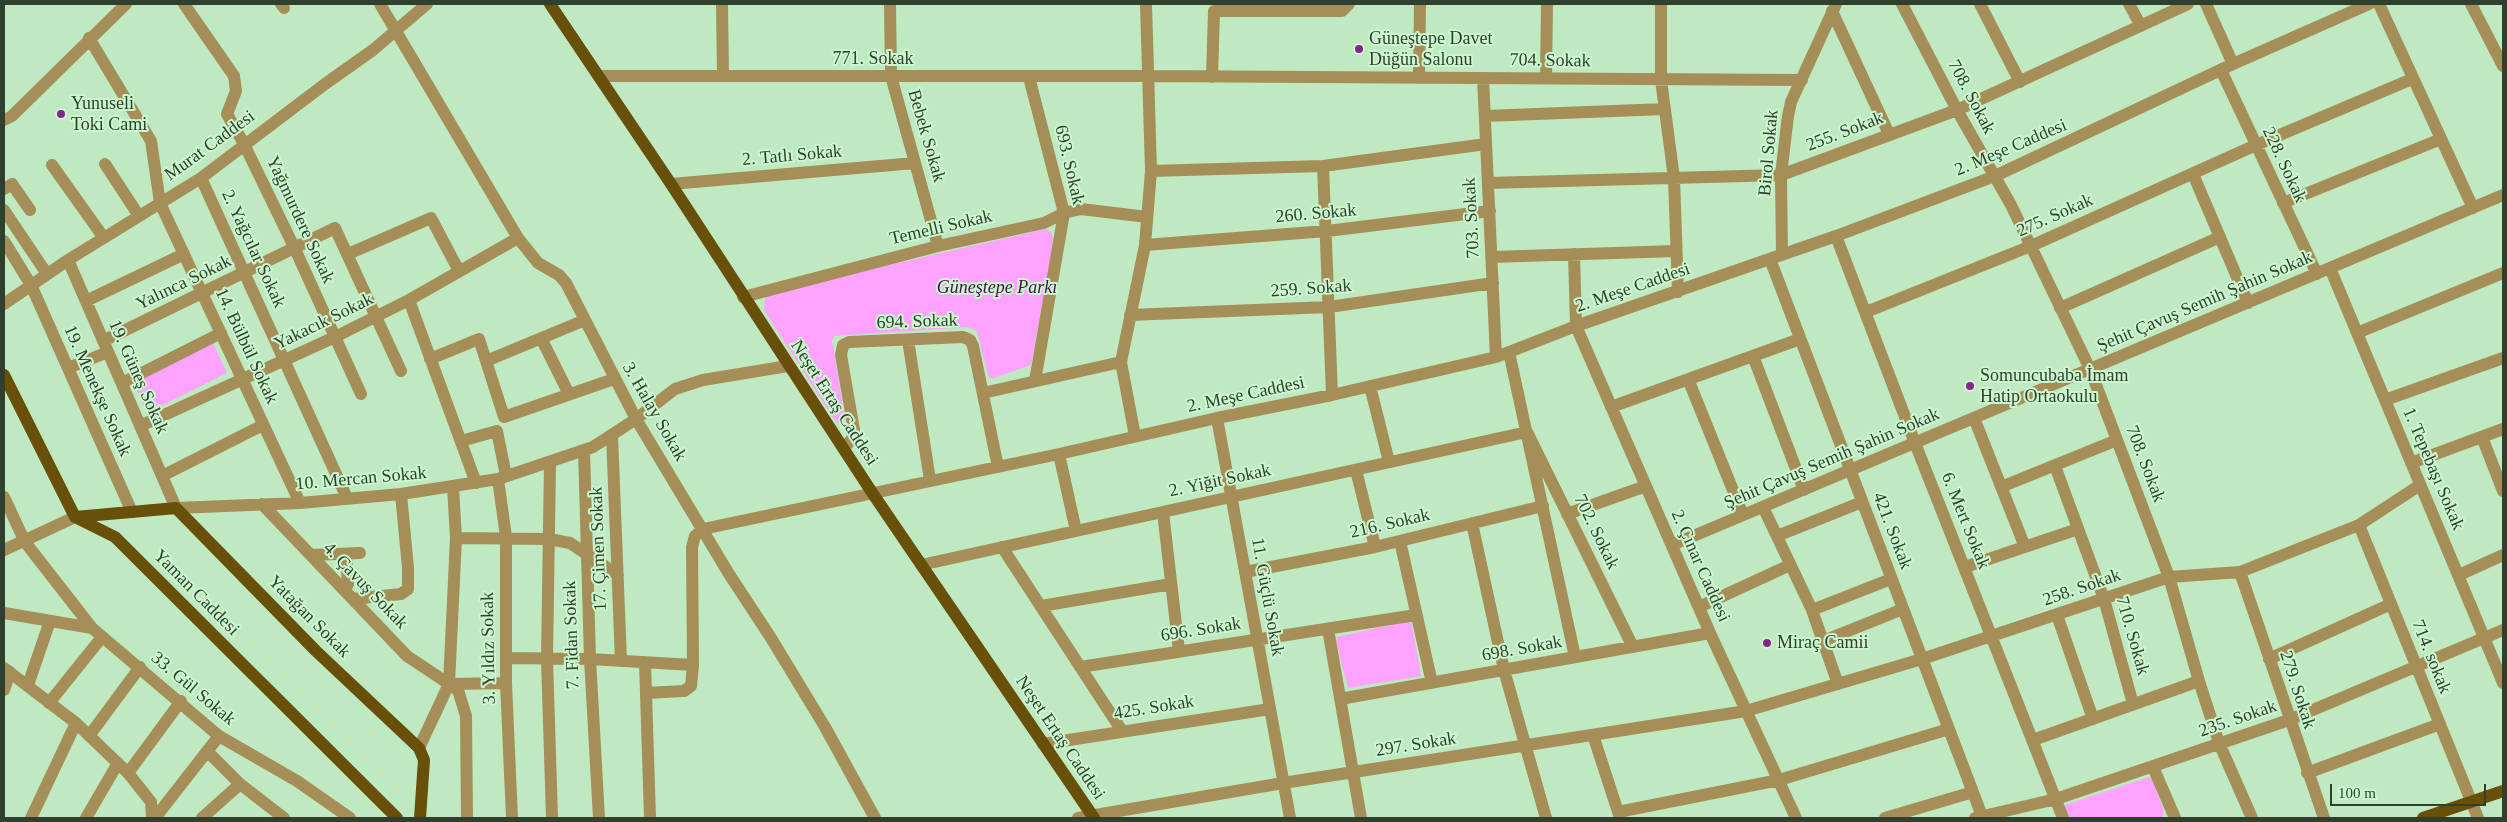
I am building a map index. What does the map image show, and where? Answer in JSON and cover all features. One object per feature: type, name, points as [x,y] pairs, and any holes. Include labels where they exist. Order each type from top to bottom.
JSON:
[{"type":"main road","name":"Neşet Ertaş Caddesi","points":[[550,4],[671,184],[873,494],[1092,816]]},
{"type":"main road","points":[[4,375],[75,518]]},
{"type":"main road","name":"10. Mercan Sokak","points":[[75,518],[176,508]]},
{"type":"main road","name":"Yatağan Sokak","points":[[176,508],[316,650],[419,748]]},
{"type":"main road","name":"Yaman Caddesi","points":[[75,518],[115,537],[394,817]]},
{"type":"main road","points":[[419,748],[424,760],[420,818]]},
{"type":"main road","points":[[2423,818],[2503,791]]},
{"type":"street","points":[[4,120],[12,116],[89,38],[126,4]]},
{"type":"street","name":"Yağmurdere Sokak","points":[[184,4],[234,76],[236,90],[227,114],[244,144],[295,248],[361,394]]},
{"type":"street","name":"3. Halay Sokak","points":[[380,4],[518,238],[538,263],[559,275],[566,283],[636,419],[825,727],[875,818]]},
{"type":"street","name":"Murat Caddesi","points":[[4,304],[68,260],[201,178],[397,31],[427,4]]},
{"type":"street","points":[[722,4],[723,76]]},
{"type":"street","name":"Bebek Sokak","points":[[890,4],[891,76],[938,246]]},
{"type":"street","points":[[1135,436],[1121,362],[1145,245],[1151,171],[1146,4]]},
{"type":"street","points":[[1212,77],[1214,11],[1342,11],[1349,4]]},
{"type":"street","points":[[1419,78],[1420,4]]},
{"type":"street","points":[[1546,78],[1548,4]]},
{"type":"street","points":[[1662,4],[1661,80],[1674,178],[1678,292]]},
{"type":"street","name":"708. Sokak","points":[[1902,4],[1957,110],[1995,176],[2090,369],[2169,577],[2219,743],[2252,818]]},
{"type":"street","points":[[1980,4],[2020,82]]},
{"type":"street","points":[[2129,4],[2141,26]]},
{"type":"street","name":"255. Sokak","points":[[1488,183],[1781,175],[1957,110],[2188,4]]},
{"type":"street","points":[[2206,4],[2233,64]]},
{"type":"street","name":"2. Meşe Caddesi","points":[[703,529],[1059,454],[1216,418],[1332,395],[1496,357],[1576,326],[1836,236],[1995,176],[2233,64],[2369,4]]},
{"type":"street","points":[[2379,4],[2473,208]]},
{"type":"street","points":[[2471,4],[2500,52],[2503,66]]},
{"type":"street","points":[[1834,7],[1889,134]]},
{"type":"street","name":"Birol Sokak","points":[[1776,257],[1781,175],[1791,102],[1834,7]]},
{"type":"street","name":"14. Bülbül Sokak","points":[[89,38],[151,141],[160,203],[300,503]]},
{"type":"street","name":"228. Sokak","points":[[2221,70],[2317,274]]},
{"type":"street","name":"771. Sokak","points":[[599,76],[1147,76]]},
{"type":"street","name":"693. Sokak","points":[[1029,76],[1064,213],[1035,381]]},
{"type":"street","name":"704. Sokak","points":[[1147,76],[1802,80]]},
{"type":"street","name":"703. Sokak","points":[[1484,78],[1496,357]]},
{"type":"street","name":"275. Sokak","points":[[1866,312],[2031,246],[2256,145],[2412,79]]},
{"type":"street","points":[[1485,116],[1665,109]]},
{"type":"street","points":[[2283,203],[2441,139]]},
{"type":"street","points":[[1151,171],[1323,166],[1486,144]]},
{"type":"street","name":"2. Tatlı Sokak","points":[[671,184],[915,163]]},
{"type":"street","points":[[105,164],[139,216]]},
{"type":"street","points":[[52,165],[104,238]]},
{"type":"street","points":[[1323,166],[1332,395]]},
{"type":"street","points":[[2194,174],[2248,303]]},
{"type":"street","name":"2. Yağcılar Sokak","points":[[201,178],[347,498]]},
{"type":"street","points":[[4,188],[12,184],[30,210]]},
{"type":"street","name":"Şehit Çavuş Semih Şahin Sokak","points":[[1672,545],[2503,195]]},
{"type":"street","name":"Temelli Sokak","points":[[743,297],[938,246],[1044,223],[1064,213],[1081,209],[1147,217]]},
{"type":"street","points":[[4,210],[47,274]]},
{"type":"street","name":"260. Sokak","points":[[1145,245],[1327,232],[1490,211]]},
{"type":"street","points":[[401,371],[348,254],[431,218],[460,271]]},
{"type":"street","name":"Yalınca Sokak","points":[[68,368],[202,294],[335,228],[348,254]]},
{"type":"street","name":"6. Mert Sokak","points":[[1836,236],[1914,443],[2064,818]]},
{"type":"street","points":[[2060,308],[2220,236]]},
{"type":"street","name":"Yakacık Sokak","points":[[140,426],[335,337],[409,300],[518,238]]},
{"type":"street","name":"19. Menekşe Sokak","points":[[4,241],[30,285],[132,512]]},
{"type":"street","points":[[1492,257],[1676,251]]},
{"type":"street","points":[[86,301],[184,254]]},
{"type":"street","points":[[1574,254],[1576,326]]},
{"type":"street","name":"421. Sokak","points":[[1776,257],[1800,339],[1973,792],[1978,817]]},
{"type":"street","name":"19. Güneş Sokak","points":[[68,260],[176,508]]},
{"type":"street","name":"1. Tepebaşı Sokak","points":[[2330,268],[2503,683]]},
{"type":"street","points":[[2357,333],[2503,273]]},
{"type":"street","name":"259. Sokak","points":[[1130,314],[1329,308],[1493,283]]},
{"type":"street","points":[[409,300],[476,483]]},
{"type":"street","points":[[486,361],[585,320]]},
{"type":"street","name":"2. Çınar Caddesi","points":[[1576,326],[1698,607],[1796,818]]},
{"type":"street","points":[[122,383],[221,333]]},
{"type":"street","name":"694. Sokak","points":[[844,448],[852,439],[854,430],[842,347],[849,342],[963,337],[970,340],[973,346],[998,467]]},
{"type":"street","points":[[541,338],[569,394]]},
{"type":"street","points":[[430,359],[479,339],[504,417],[614,379]]},
{"type":"street","points":[[1611,407],[1800,339]]},
{"type":"street","points":[[908,340],[930,480]]},
{"type":"street","name":"702. Sokak","points":[[1509,352],[1575,657]]},
{"type":"street","points":[[1753,356],[1804,490]]},
{"type":"street","points":[[2385,400],[2503,358]]},
{"type":"street","points":[[983,393],[1121,362]]},
{"type":"street","name":"10. Mercan Sokak","points":[[176,508],[300,503],[401,494],[454,487],[502,477],[550,463],[584,450],[636,419],[675,389],[703,380],[788,366]]},
{"type":"street","points":[[1688,379],[1743,515]]},
{"type":"street","points":[[1370,386],[1389,462]]},
{"type":"street","name":"11. Güçlü Sokak","points":[[1216,418],[1290,818]]},
{"type":"street","points":[[1974,418],[2025,547]]},
{"type":"street","points":[[162,476],[264,425]]},
{"type":"street","points":[[2412,463],[2503,429]]},
{"type":"street","name":"3. Yıldız Sokak","points":[[461,441],[497,431],[506,537],[506,683],[512,818]]},
{"type":"street","name":"702. Sokak","points":[[1527,432],[1633,647]]},
{"type":"street","name":"2. Yiğit Sokak","points":[[921,565],[1527,432]]},
{"type":"street","name":"17. Çimen Sokak","points":[[612,435],[621,661]]},
{"type":"street","points":[[2482,437],[2503,491]]},
{"type":"street","points":[[2001,486],[2117,440]]},
{"type":"street","name":"7. Fidan Sokak","points":[[584,450],[590,659],[599,818]]},
{"type":"street","points":[[1059,454],[1076,531]]},
{"type":"street","points":[[550,463],[547,659],[552,818]]},
{"type":"street","name":"710. Sokak","points":[[2054,466],[2104,599],[2133,704]]},
{"type":"street","points":[[1356,470],[1375,547]]},
{"type":"street","name":"258. Sokak","points":[[1746,711],[1922,659],[2169,577],[2240,572],[2359,525],[2420,485]]},
{"type":"street","points":[[1567,514],[1646,486]]},
{"type":"street","points":[[419,748],[449,684],[456,538],[454,487]]},
{"type":"street","points":[[346,554],[349,595],[401,594],[408,589],[408,568],[401,494]]},
{"type":"street","points":[[4,497],[25,542],[97,632],[49,703]]},
{"type":"street","points":[[1777,536],[1862,502]]},
{"type":"street","name":"4. Çavuş Sokak","points":[[262,504],[407,656],[449,684]]},
{"type":"street","name":"216. Sokak","points":[[1245,572],[1375,547],[1543,506]]},
{"type":"street","points":[[1763,507],[1812,610],[1838,684]]},
{"type":"street","points":[[1163,512],[1179,651]]},
{"type":"street","points":[[4,550],[75,518]]},
{"type":"street","points":[[1472,523],[1504,670],[1524,746],[1546,818]]},
{"type":"street","name":"714. sokak","points":[[2359,525],[2478,818]]},
{"type":"street","points":[[646,694],[684,692],[691,686],[693,665],[692,547],[695,536],[703,529]]},
{"type":"street","points":[[1965,568],[2078,529]]},
{"type":"street","points":[[456,538],[506,537],[549,539],[570,543],[618,575]]},
{"type":"street","points":[[1400,541],[1432,683]]},
{"type":"street","points":[[1002,547],[1122,731]]},
{"type":"street","points":[[311,555],[360,553]]},
{"type":"street","points":[[2458,575],[2503,555]]},
{"type":"street","points":[[1698,607],[1790,565]]},
{"type":"street","name":"279. Sokak","points":[[2240,572],[2307,774],[2324,818]]},
{"type":"street","points":[[1812,610],[1892,579]]},
{"type":"street","points":[[1041,606],[1171,584]]},
{"type":"street","points":[[2269,659],[2391,604]]},
{"type":"street","points":[[1823,641],[1903,609]]},
{"type":"street","name":"33. Gül Sokak","points":[[4,613],[97,632],[181,701],[219,736],[297,781],[348,818]]},
{"type":"street","name":"696. Sokak","points":[[1080,666],[1416,615]]},
{"type":"street","points":[[2057,615],[2093,718]]},
{"type":"street","points":[[28,685],[50,621]]},
{"type":"street","points":[[1328,629],[1361,818]]},
{"type":"street","name":"235. Sokak","points":[[1978,817],[2056,799],[2289,720],[2417,668],[2503,630]]},
{"type":"street","name":"698. Sokak","points":[[1340,700],[1710,633]]},
{"type":"street","points":[[506,658],[590,659],[693,665]]},
{"type":"street","points":[[645,662],[650,818]]},
{"type":"street","points":[[89,736],[140,668]]},
{"type":"street","points":[[4,690],[7,670],[76,723],[128,773],[151,802],[153,818]]},
{"type":"street","points":[[2033,740],[2199,681]]},
{"type":"street","points":[[449,684],[506,683]]},
{"type":"street","points":[[449,684],[458,690],[466,716],[467,818]]},
{"type":"street","points":[[128,773],[181,701]]},
{"type":"street","name":"425. Sokak","points":[[1043,744],[1270,709]]},
{"type":"street","name":"297. Sokak","points":[[1078,818],[1283,783],[1746,711]]},
{"type":"street","points":[[31,818],[76,723]]},
{"type":"street","points":[[2307,774],[2440,724]]},
{"type":"street","points":[[1593,735],[1619,815],[1779,780],[1949,729]]},
{"type":"street","points":[[153,818],[219,736]]},
{"type":"street","points":[[207,751],[240,784],[278,817]]},
{"type":"street","points":[[86,818],[118,763]]},
{"type":"street","points":[[2153,767],[2175,818]]},
{"type":"street","points":[[202,818],[240,784]]},
{"type":"street","points":[[1885,818],[1973,792]]},
{"type":"green space","name":"Güneştepe Parkı","points":[[1046,229],[1051,232],[1054,240],[1031,365],[991,379],[988,375],[977,331],[968,327],[834,336],[832,341],[845,418],[844,424],[839,424],[834,419],[764,310],[765,299],[768,294],[776,291]]},
{"type":"green space","points":[[213,343],[227,373],[147,413],[133,383]]},
{"type":"green space","points":[[1408,621],[1412,625],[1421,676],[1348,688],[1336,641],[1337,637]]},
{"type":"green space","points":[[2149,777],[2153,781],[2163,809],[2164,815],[2161,818],[2067,818],[2064,811],[2065,805]]},
{"type":"place","name":"Güneştepe Davet Düğün Salonu","points":[[1359,49]]},
{"type":"place","name":"Yunuseli Toki Cami","points":[[61,114]]},
{"type":"place","name":"Somuncubaba İmam Hatip Ortaokulu","points":[[1970,386]]},
{"type":"place","name":"Miraç Camii","points":[[1767,643]]}]
